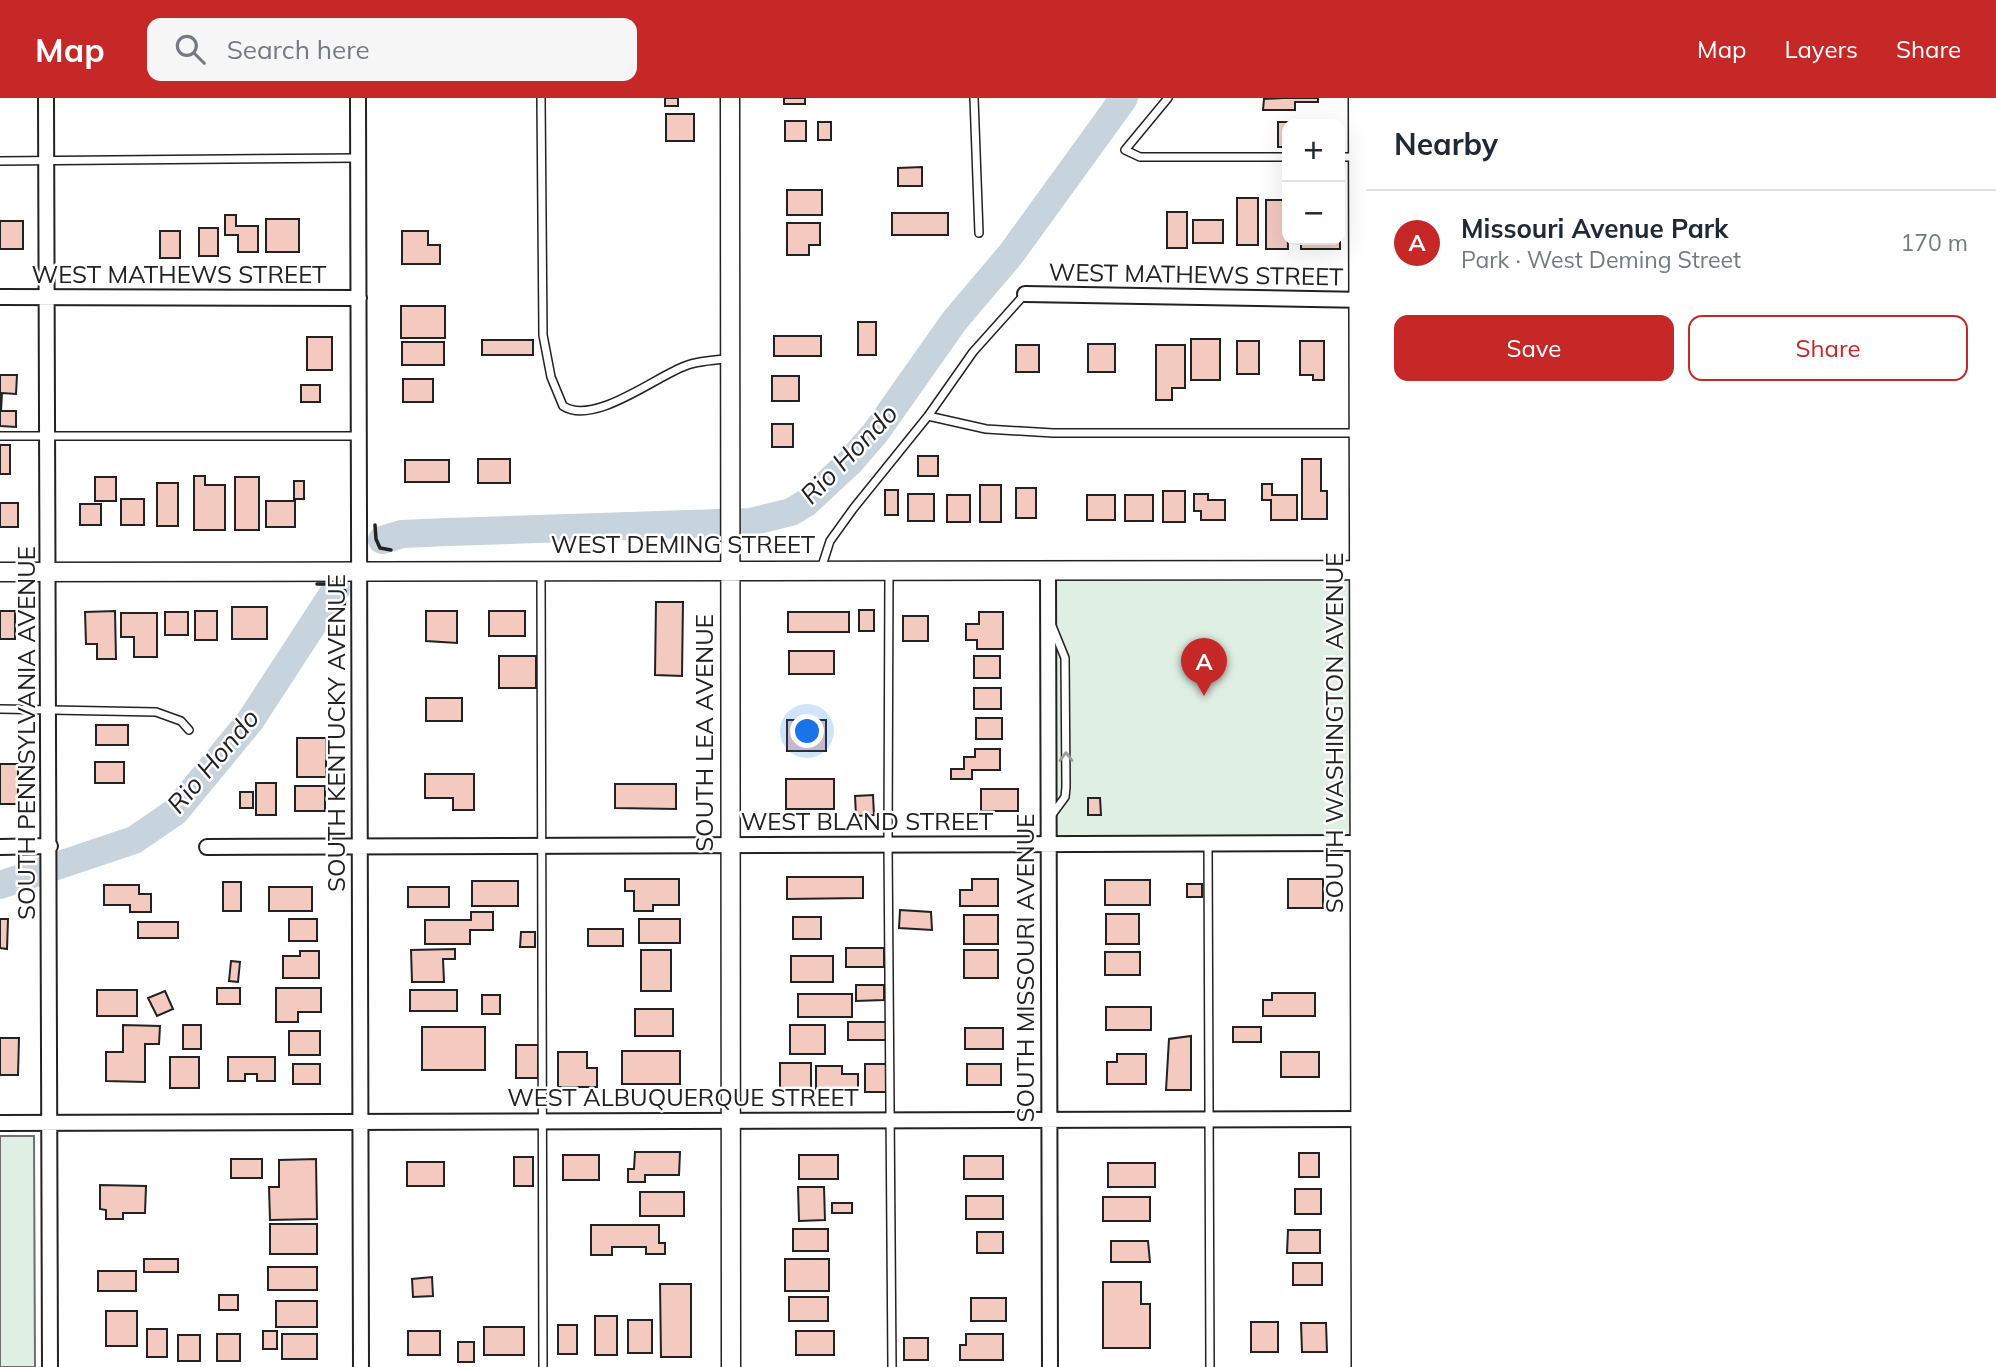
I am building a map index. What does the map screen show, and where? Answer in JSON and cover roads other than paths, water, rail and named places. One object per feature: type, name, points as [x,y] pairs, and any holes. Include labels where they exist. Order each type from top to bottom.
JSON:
[{"type":"street","name":"SOUTH PENNSYLVANIA AVENUE","points":[[46,98],[51,880],[50,1367]]},
{"type":"street","name":"SOUTH KENTUCKY AVENUE","points":[[358,98],[361,1367]]},
{"type":"street","name":"SOUTH LEA AVENUE","points":[[730,98],[731,1367]]},
{"type":"street","name":"SOUTH WASHINGTON AVENUE","points":[[1358,98],[1355,164],[1362,300],[1358,433],[1363,570],[1359,843],[1364,1119],[1361,1367]]},
{"type":"street","name":"WEST MATHEWS STREET","points":[[1026,294],[1362,300]]},
{"type":"street","name":"WEST MATHEWS STREET","points":[[0,297],[359,298]]},
{"type":"street","name":"WEST DEMING STREET","points":[[0,572],[359,569],[1363,570]]},
{"type":"street","name":"SOUTH MISSOURI AVENUE","points":[[1048,570],[1050,1367]]},
{"type":"street","name":"WEST BLAND STREET","points":[[207,847],[1359,843]]},
{"type":"street","points":[[0,847],[50,846]]},
{"type":"street","name":"WEST ALBUQUERQUE STREET","points":[[0,1122],[1364,1119]]},
{"type":"lane","points":[[541,98],[543,335],[551,377],[563,406],[580,412],[622,399],[684,366],[729,359]]},
{"type":"lane","points":[[974,98],[979,233]]},
{"type":"lane","points":[[1168,98],[1125,150],[1140,157],[1282,157]]},
{"type":"lane","points":[[0,161],[358,158]]},
{"type":"lane","points":[[821,570],[830,541],[838,530],[928,416],[973,352],[1026,294]]},
{"type":"lane","points":[[928,416],[986,429],[1053,433],[1358,433]]},
{"type":"lane","points":[[0,436],[359,436]]},
{"type":"lane","points":[[541,570],[543,1367]]},
{"type":"lane","points":[[889,570],[892,1367]]},
{"type":"lane","points":[[0,709],[156,712],[181,721],[189,730]]},
{"type":"lane","points":[[1208,843],[1210,1367]]},
{"type":"waterway","name":"Rio Hondo","points":[[382,540],[402,534],[750,522],[791,512],[806,503],[850,462],[876,432],[955,320],[1011,254],[1124,98]]},
{"type":"waterway","name":"Rio Hondo","points":[[0,885],[134,840],[175,812],[250,721],[336,589]]},
{"type":"place","name":"Missouri Avenue Park","points":[[1204,696]]}]
